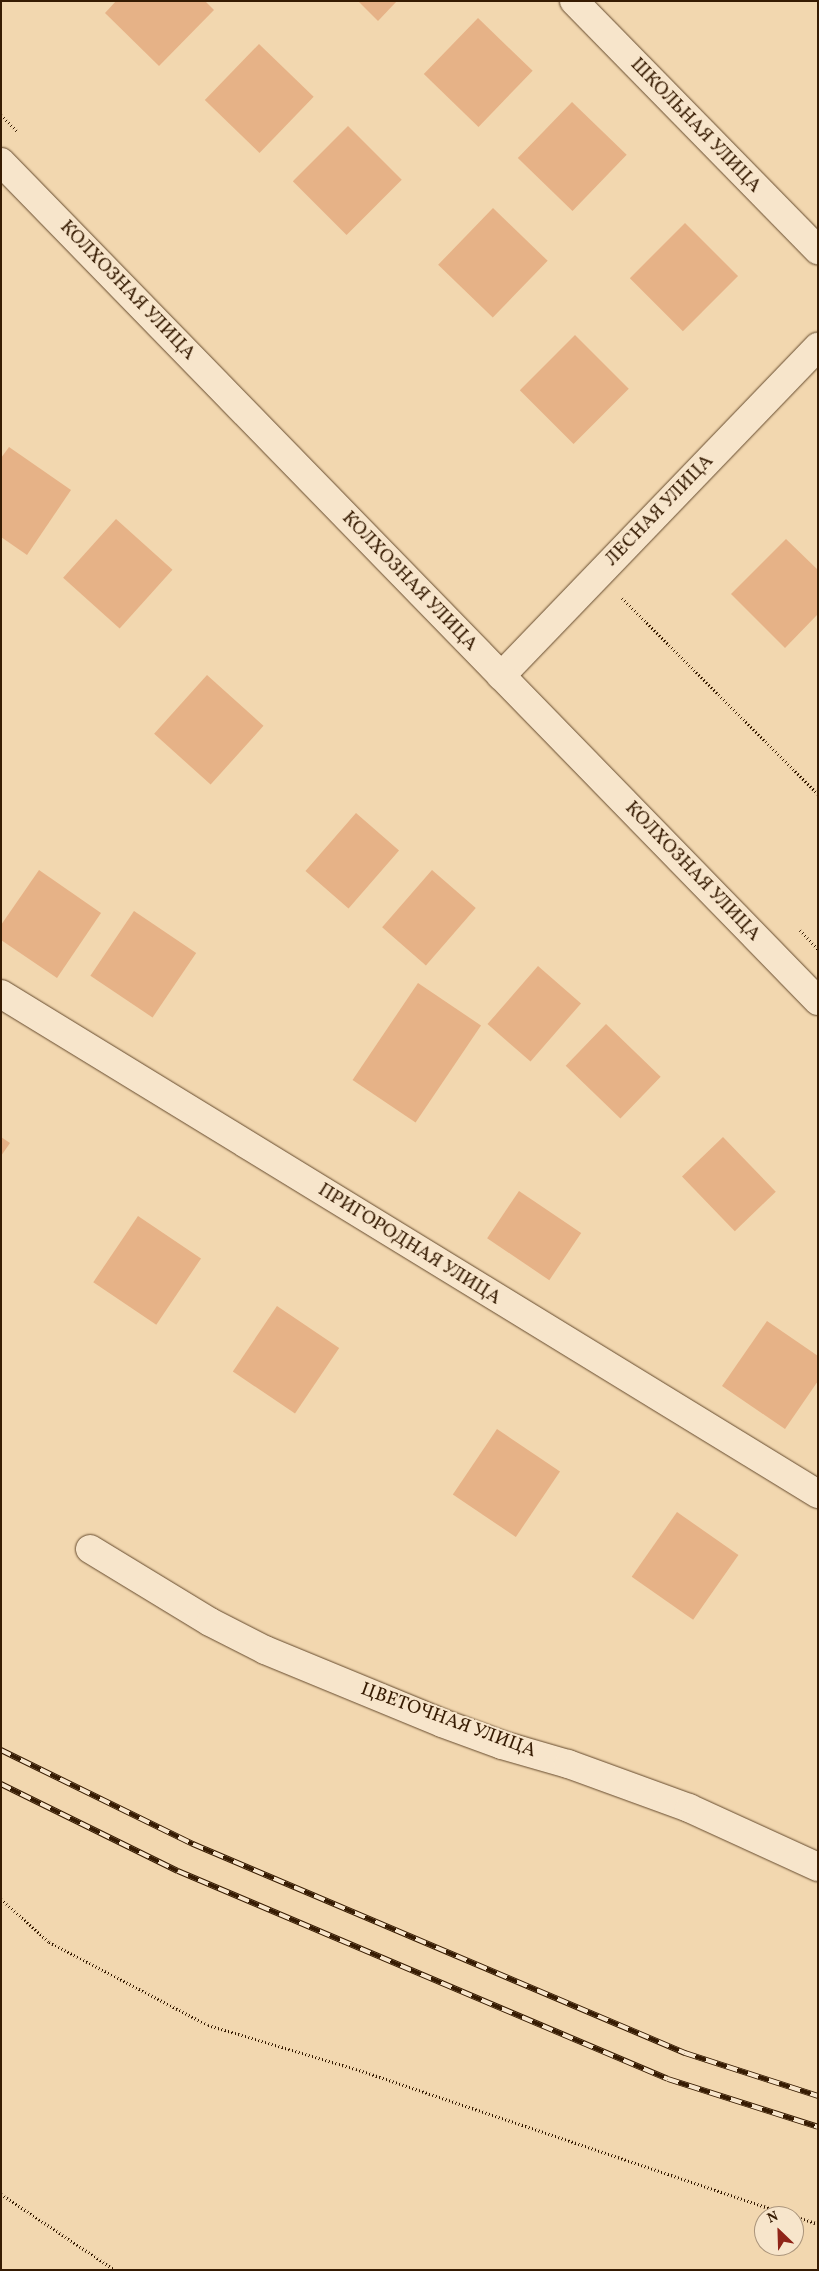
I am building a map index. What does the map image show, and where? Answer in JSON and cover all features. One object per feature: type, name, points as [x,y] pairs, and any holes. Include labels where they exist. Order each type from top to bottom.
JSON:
[{"type":"street","name":"ШКОЛЬНАЯ УЛИЦА","points":[[574,1],[818,250]]},
{"type":"street","name":"КОЛХОЗНАЯ УЛИЦА","points":[[1,162],[818,1001]]},
{"type":"street","name":"ЛЕСНАЯ УЛИЦА","points":[[501,676],[818,347]]},
{"type":"street","name":"ПРИГОРОДНАЯ УЛИЦА","points":[[1,994],[818,1494]]},
{"type":"street","name":"ЦВЕТОЧНАЯ УЛИЦА","points":[[90,1548],[210,1622],[265,1650],[442,1723],[502,1745],[568,1764],[689,1808],[818,1867]]},
{"type":"path","points":[[599,575],[818,794]]},
{"type":"path","points":[[1,1898],[48,1942],[208,2025],[356,2069],[764,2206]]},
{"type":"path","points":[[1,2194],[115,2270]]},
{"type":"path","points":[[804,2219],[818,2224]]},
{"type":"building","points":[[116,1],[205,1],[214,10],[159,66],[105,13]]},
{"type":"building","points":[[358,1],[397,1],[378,21]]},
{"type":"building","points":[[478,18],[533,71],[478,127],[424,74]]},
{"type":"building","points":[[259,44],[314,97],[259,153],[205,100]]},
{"type":"building","points":[[572,102],[627,155],[572,211],[518,158]]},
{"type":"building","points":[[348,126],[402,180],[347,235],[293,181]]},
{"type":"building","points":[[493,208],[548,261],[493,318],[438,265]]},
{"type":"building","points":[[685,223],[738,276],[683,331],[630,278]]},
{"type":"building","points":[[575,335],[629,389],[574,444],[520,390]]},
{"type":"building","points":[[9,447],[71,490],[27,555],[1,537],[1,458]]},
{"type":"building","points":[[116,519],[172,570],[120,629],[63,578]]},
{"type":"building","points":[[786,539],[818,570],[818,614],[785,648],[731,594]]},
{"type":"building","points":[[207,675],[263,726],[211,785],[154,734]]},
{"type":"building","points":[[356,813],[399,850],[349,909],[305,871]]},
{"type":"building","points":[[39,870],[101,913],[57,978],[1,940],[1,925]]},
{"type":"building","points":[[432,870],[476,908],[426,965],[382,927]]},
{"type":"building","points":[[134,911],[196,953],[153,1018],[90,976]]},
{"type":"building","points":[[538,966],[581,1003],[531,1062],[487,1024]]},
{"type":"building","points":[[418,983],[481,1025],[416,1122],[353,1080]]},
{"type":"building","points":[[606,1024],[661,1077],[620,1119],[566,1066]]},
{"type":"building","points":[[1,1137],[10,1143],[1,1156]]},
{"type":"building","points":[[723,1137],[776,1192],[735,1231],[682,1177]]},
{"type":"building","points":[[519,1191],[581,1233],[549,1280],[487,1238]]},
{"type":"building","points":[[138,1216],[201,1258],[156,1325],[93,1282]]},
{"type":"building","points":[[277,1306],[339,1348],[295,1413],[233,1371]]},
{"type":"building","points":[[767,1321],[818,1356],[818,1381],[785,1429],[722,1386]]},
{"type":"building","points":[[497,1429],[560,1471],[516,1537],[453,1494]]},
{"type":"building","points":[[677,1512],[738,1555],[693,1620],[632,1577]]},
{"type":"railway","points":[[1,1750],[193,1844],[685,2053],[818,2096]]},
{"type":"railway","points":[[1,1784],[178,1871],[668,2079],[818,2127]]}]
